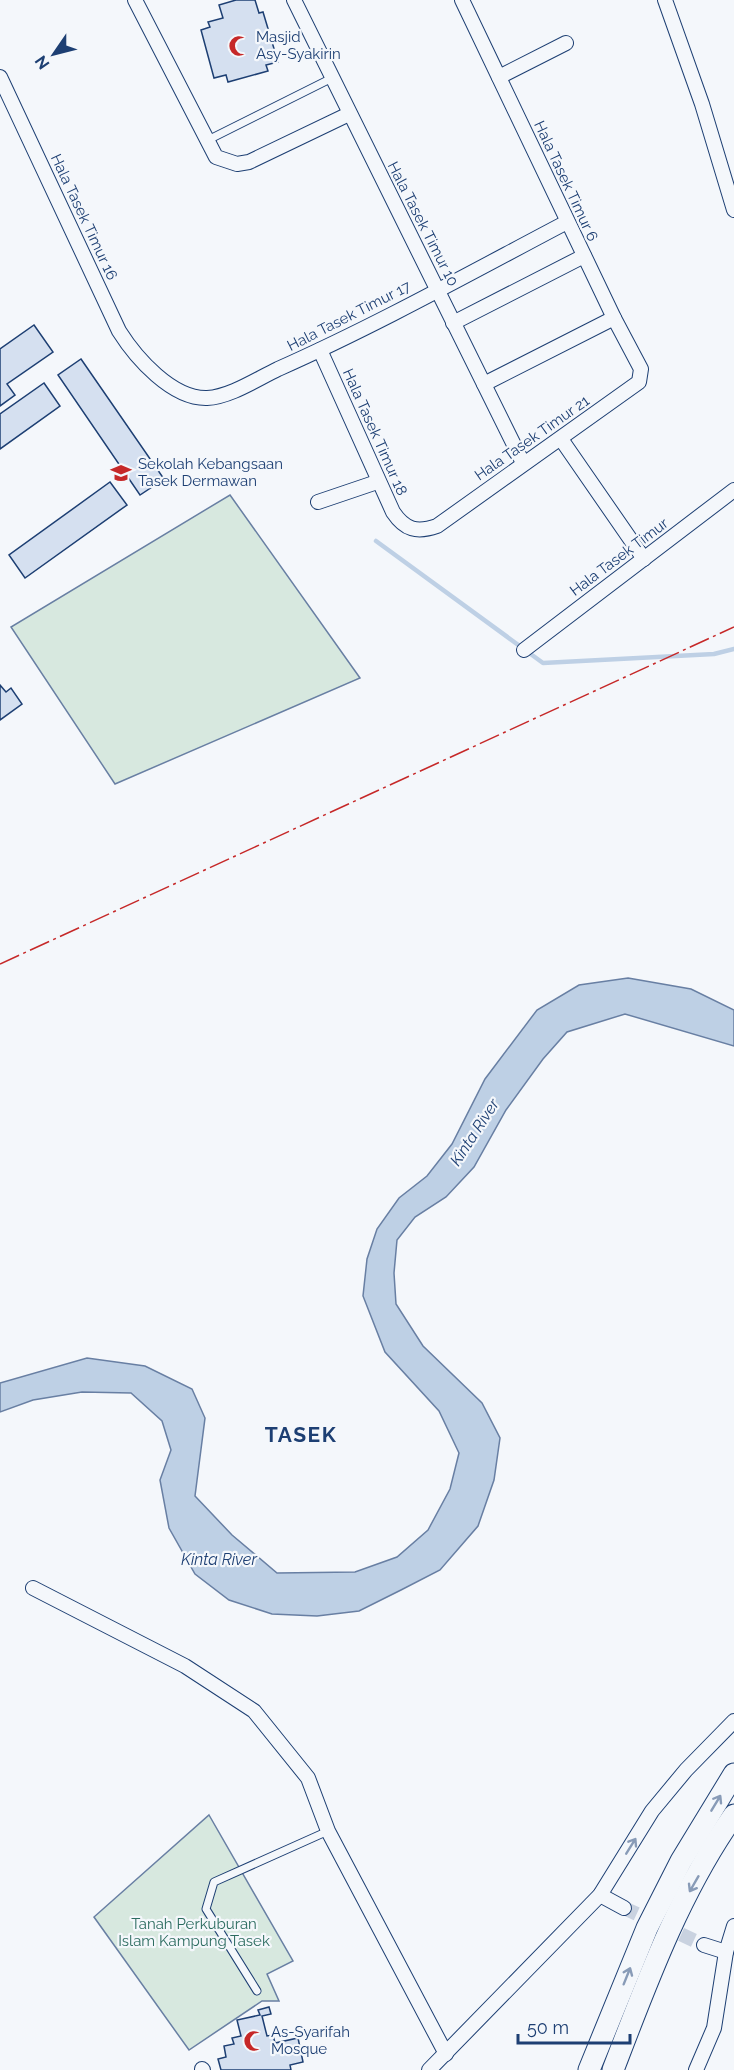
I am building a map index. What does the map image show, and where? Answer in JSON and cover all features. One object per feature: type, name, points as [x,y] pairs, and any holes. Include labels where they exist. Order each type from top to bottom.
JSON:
[{"type":"main road","points":[[589,2069],[647,1928],[681,1861],[734,1774]]},
{"type":"main road","points":[[613,2070],[641,1996],[686,1898],[734,1815]]},
{"type":"street","points":[[135,0],[216,157],[237,164],[249,162],[349,114]]},
{"type":"street","name":"Hala Tasek Timur 10","points":[[294,0],[523,463]]},
{"type":"street","name":"Hala Tasek Timur 6","points":[[462,0],[642,375]]},
{"type":"street","points":[[665,0],[702,104],[734,210]]},
{"type":"street","points":[[499,77],[566,43]]},
{"type":"street","name":"Hala Tasek Timur 16","points":[[0,77],[119,331],[144,366]]},
{"type":"street","name":"Hala Tasek Timur 17","points":[[144,366],[173,387],[208,398],[221,395],[320,350],[567,222]]},
{"type":"street","points":[[453,323],[584,256]]},
{"type":"street","points":[[484,384],[614,318]]},
{"type":"street","name":"Hala Tasek Timur 18","points":[[320,350],[377,482],[402,525],[423,531],[437,526]]},
{"type":"street","name":"Hala Tasek Timur 21","points":[[437,526],[639,382],[642,375]]},
{"type":"street","points":[[561,439],[644,559]]},
{"type":"street","points":[[318,502],[377,482]]},
{"type":"street","name":"Hala Tasek Timur","points":[[524,650],[734,490]]},
{"type":"street","points":[[33,1588],[185,1666],[254,1711],[308,1778],[328,1831],[446,2054]]},
{"type":"street","points":[[429,2070],[600,1895],[652,1811],[686,1770],[734,1720]]},
{"type":"street","points":[[600,1895],[624,1908]]},
{"type":"street","points":[[696,2070],[714,2028],[726,1952],[734,1926]]},
{"type":"street","points":[[704,1945],[726,1952]]},
{"type":"lane","points":[[206,141],[332,78]]},
{"type":"lane","points":[[257,1991],[206,1909],[214,1882],[328,1831]]},
{"type":"green space","points":[[230,495],[360,678],[115,784],[11,627]]},
{"type":"green space","name":"Tanah Perkuburan Islam Kampung Tasek","points":[[209,1815],[293,1961],[267,1974],[279,2001],[262,2001],[189,2050],[94,1917]]},
{"type":"water","name":"Kinta River","points":[[628,978],[691,989],[734,1010],[734,1046],[625,1014],[567,1032],[543,1059],[506,1110],[474,1167],[446,1197],[415,1217],[397,1240],[394,1273],[396,1304],[423,1346],[482,1403],[500,1438],[494,1480],[478,1526],[440,1570],[359,1611],[317,1616],[272,1614],[229,1600],[195,1574],[169,1528],[160,1480],[171,1450],[162,1421],[131,1393],[82,1392],[33,1400],[0,1412],[0,1383],[87,1358],[145,1366],[192,1389],[205,1418],[195,1496],[232,1535],[277,1573],[355,1572],[397,1557],[428,1530],[450,1489],[459,1453],[439,1411],[385,1352],[363,1296],[367,1259],[377,1229],[399,1198],[427,1176],[452,1144],[485,1079],[537,1010],[579,985]]},
{"type":"building","name":"Masjid Asy-Syakirin","points":[[236,0],[255,0],[259,13],[263,12],[278,62],[266,65],[268,71],[228,82],[226,75],[214,78],[201,30],[210,27],[208,22],[223,18],[219,5]]},
{"type":"building","points":[[34,325],[53,352],[7,384],[15,395],[0,406],[0,349]]},
{"type":"building","points":[[81,359],[164,479],[140,495],[58,375]]},
{"type":"building","points":[[44,383],[60,406],[0,449],[0,414]]},
{"type":"building","points":[[110,482],[127,505],[25,578],[9,555]]},
{"type":"building","points":[[0,685],[6,692],[11,688],[22,704],[0,720]]},
{"type":"building","name":"As-Syarifah Mosque","points":[[269,2007],[271,2014],[262,2016],[267,2036],[273,2035],[275,2043],[298,2038],[303,2062],[290,2065],[291,2070],[221,2070],[218,2059],[226,2057],[224,2046],[234,2044],[232,2038],[241,2036],[237,2020],[260,2015],[258,2010]]},
{"type":"waterway","points":[[376,541],[543,663],[714,654],[734,649]]},
{"type":"tunnel","points":[[624,1908],[704,1945]]},
{"type":"power","points":[[0,964],[734,627]]},
{"type":"place","name":"Masjid Asy-Syakirin","points":[[239,46]]},
{"type":"place","name":"Sekolah Kebangsaan Tasek Dermawan","points":[[121,473]]},
{"type":"place","name":"As-Syarifah Mosque","points":[[254,2041]]},
{"type":"district","name":"TASEK","points":[[301,1435]]}]
